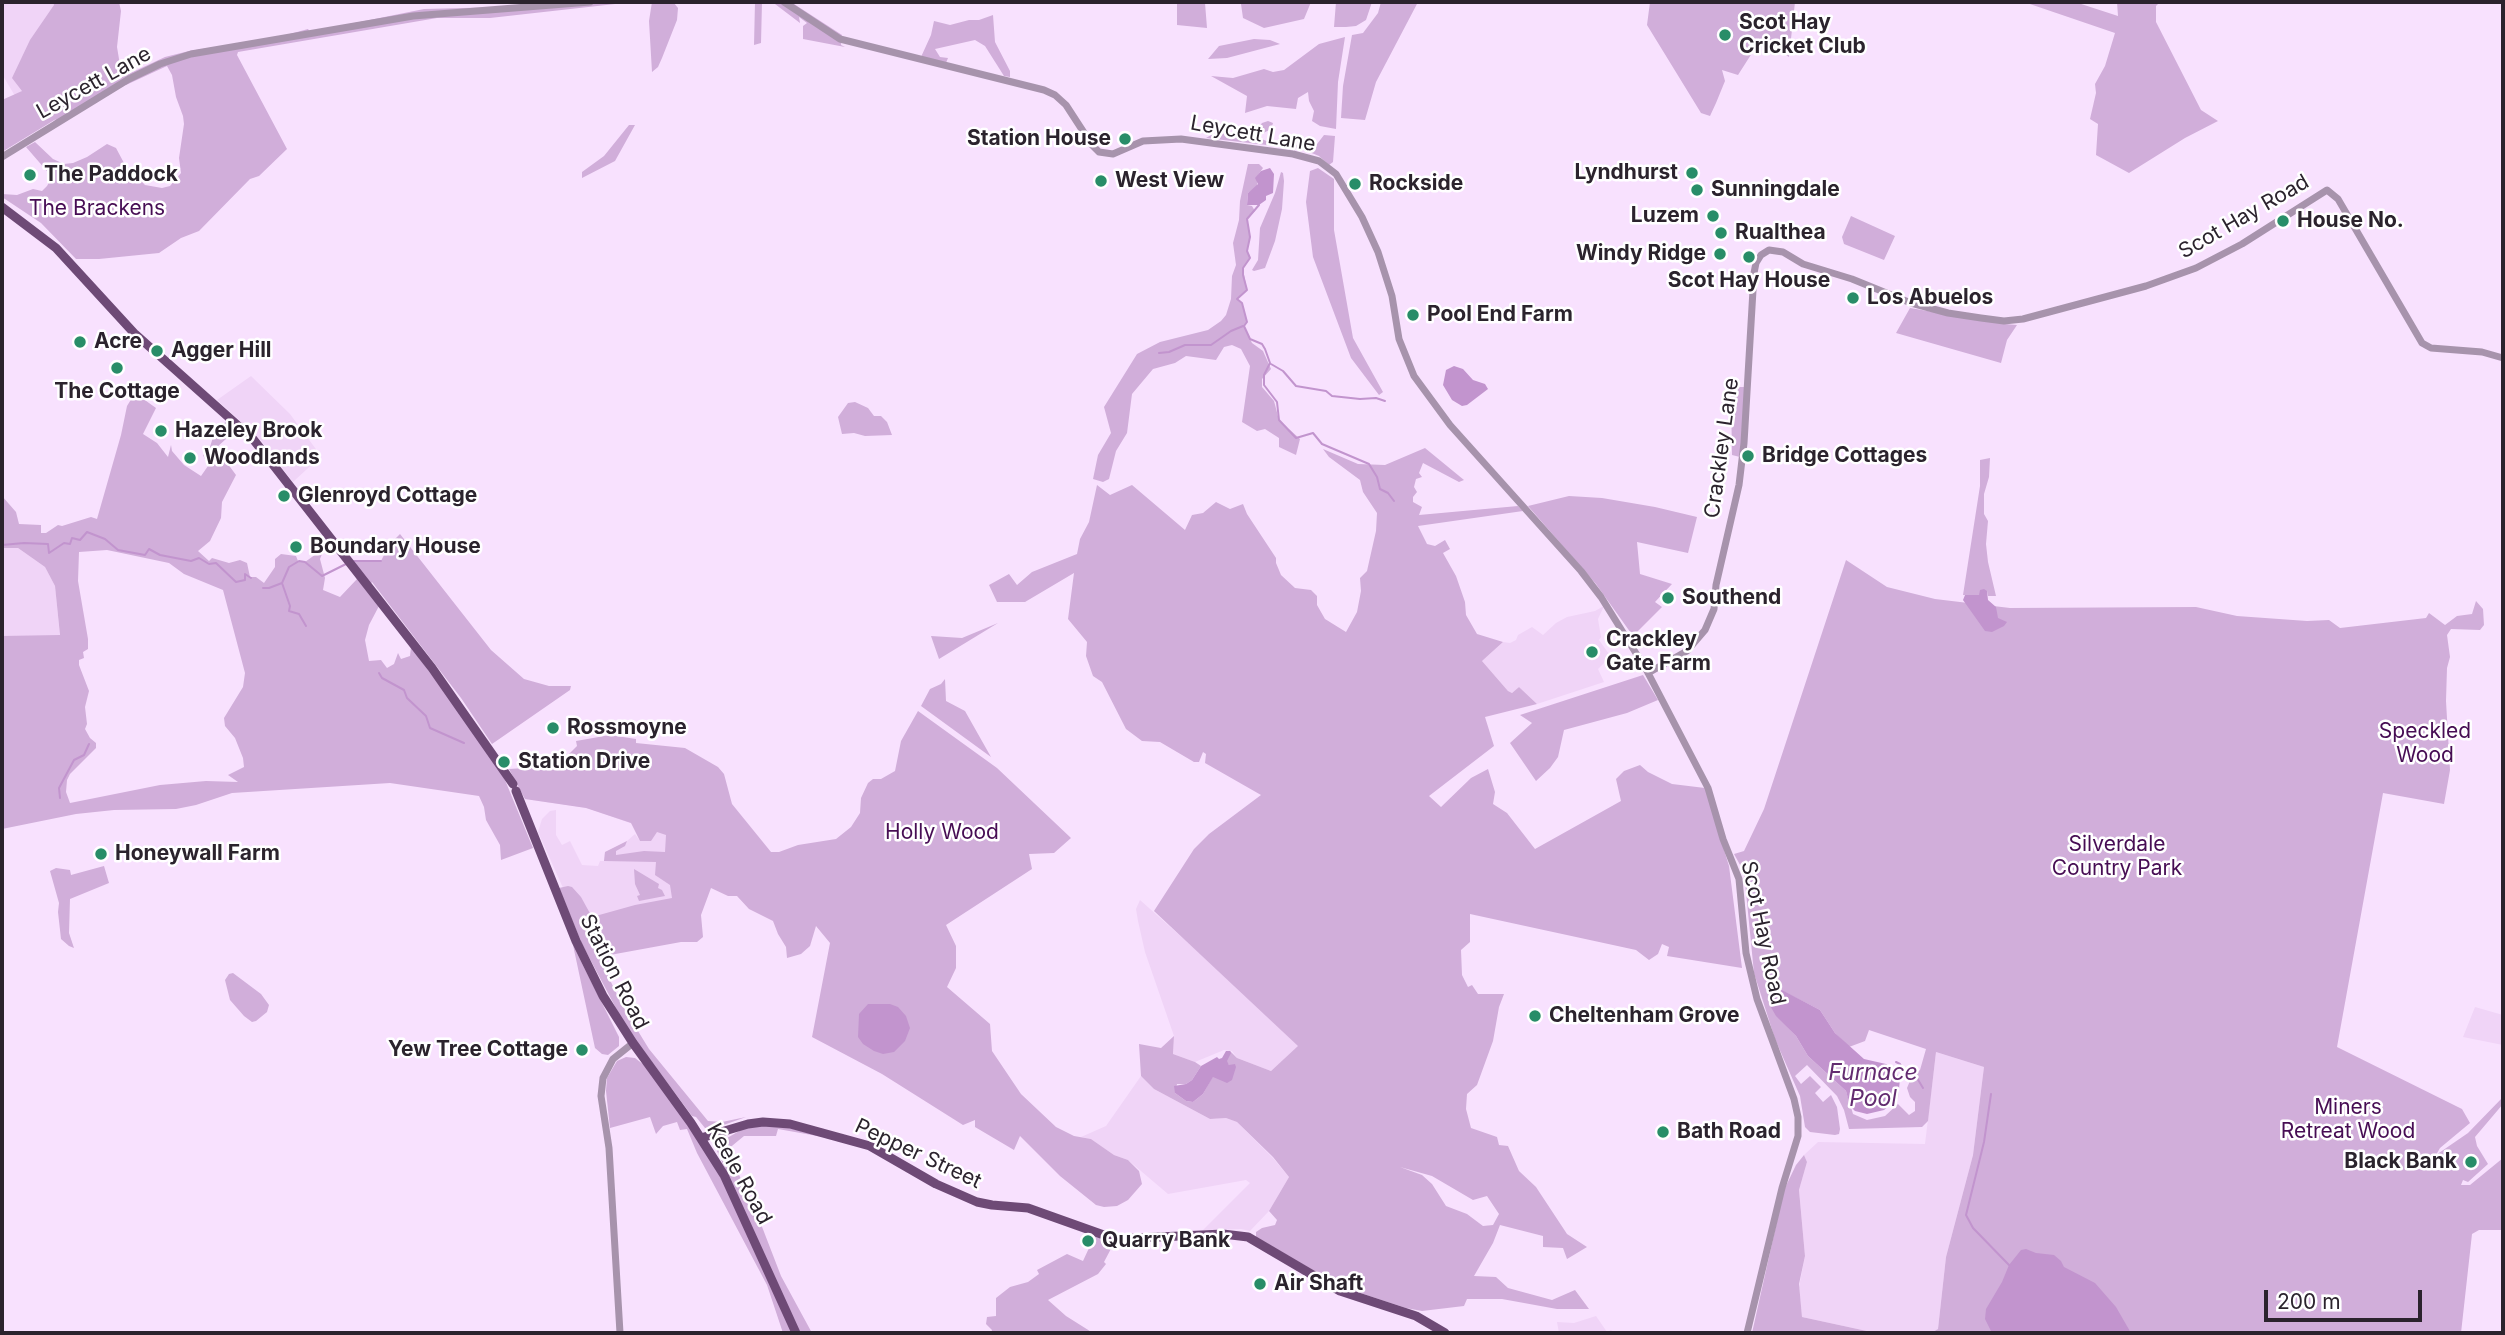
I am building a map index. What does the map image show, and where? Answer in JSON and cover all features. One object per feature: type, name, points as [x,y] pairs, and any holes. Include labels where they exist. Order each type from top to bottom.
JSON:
[{"type":"main road","name":"Station Road","points":[[2,207],[56,248],[134,333],[253,439],[440,678],[514,787],[576,941],[603,996],[633,1043]]},
{"type":"main road","name":"Keele Road","points":[[633,1043],[709,1150],[748,1225],[796,1333]]},
{"type":"main road","name":"Pepper Street","points":[[701,1138],[763,1122],[783,1123],[835,1135],[883,1152],[959,1195],[992,1205],[1040,1211],[1115,1239],[1223,1234],[1248,1237],[1340,1290],[1416,1316],[1445,1333]]},
{"type":"main road","points":[[709,1150],[728,1131]]},
{"type":"street","points":[[582,3],[590,2]]},
{"type":"street","name":"Leycett Lane","points":[[784,2],[840,39],[1037,88],[1055,95],[1066,105],[1091,145],[1099,152],[1113,154],[1143,141],[1181,139],[1293,154],[1319,161],[1331,168],[1357,209],[1378,252],[1392,296],[1399,339],[1414,376],[1450,425],[1581,571],[1620,625],[1648,672]]},
{"type":"street","name":"Leycett Lane","points":[[2,157],[129,79],[160,64],[191,54],[412,16],[582,3]]},
{"type":"street","name":"Scot Hay Road","points":[[2004,321],[2023,319],[2119,294],[2185,272],[2242,244],[2327,190],[2338,199],[2422,343],[2431,348],[2482,352],[2503,358]]},
{"type":"street","name":"Crackley Lane","points":[[1648,672],[1687,651],[1705,630],[1714,609],[1716,585],[1739,485],[1754,273],[1761,255],[1769,250],[1777,250],[1803,264],[1852,279],[1893,298],[1948,313],[2004,321]]},
{"type":"street","name":"Scot Hay Road","points":[[1648,672],[1708,788],[1723,839],[1739,879],[1746,953],[1751,976],[1760,1010],[1794,1099],[1798,1117],[1797,1136],[1747,1333]]},
{"type":"street","name":"Station Road","points":[[620,1333],[609,1148],[601,1096],[602,1082],[613,1059],[633,1043]]},
{"type":"shaded area","points":[[3,2],[53,2],[54,5],[22,91],[15,96],[2,74]]},
{"type":"shaded area","points":[[251,376],[290,414],[321,456],[293,482],[259,438],[217,400]]},
{"type":"shaded area","points":[[2,548],[18,548],[45,567],[55,586],[60,636],[2,636]]},
{"type":"shaded area","points":[[1604,606],[1598,619],[1601,637],[1599,640],[1609,654],[1608,659],[1598,669],[1604,682],[1537,704],[1519,687],[1512,693],[1508,691],[1482,661],[1503,642],[1516,640],[1518,635],[1532,627],[1543,635],[1567,617],[1595,611]]},
{"type":"shaded area","points":[[514,778],[648,816],[845,940],[666,835],[666,852],[673,862],[672,900],[594,957],[538,832],[542,819],[550,811],[556,810],[556,835],[562,845],[570,841],[582,865],[598,866],[600,861],[604,861],[605,852],[635,834],[640,841],[656,832],[587,808],[525,799]]},
{"type":"shaded area","points":[[1140,900],[1299,1046],[1271,1071],[1237,1058],[1232,1051],[1224,1050],[1195,1062],[1173,1054],[1174,1036],[1145,952],[1138,921],[1136,909]]},
{"type":"shaded area","points":[[2475,1007],[2503,1015],[2503,1045],[2463,1037]]},
{"type":"shaded area","points":[[1936,1052],[1984,1067],[1973,1155],[1946,1257],[1938,1329],[1931,1333],[1876,1333],[1802,1317],[1799,1287],[1805,1256],[1799,1190],[1807,1162],[1804,1155],[1818,1142],[1925,1144]]},
{"type":"shaded area","points":[[1141,1076],[1154,1089],[1210,1119],[1226,1118],[1237,1122],[1289,1177],[1269,1211],[1250,1231],[1203,1230],[1250,1183],[1246,1180],[1168,1194],[1128,1160],[1114,1155],[1091,1139],[1081,1137],[1106,1126]]},
{"type":"shaded area","points":[[1596,1316],[1607,1332],[1611,1330],[1614,1333],[1559,1333],[1557,1322],[1574,1323]]},
{"type":"green space","name":"The Brackens","points":[[53,2],[119,2],[121,11],[117,47],[122,77],[165,57],[189,51],[275,38],[308,29],[310,32],[424,9],[503,7],[557,2],[633,2],[490,18],[437,18],[238,52],[237,55],[287,149],[259,176],[250,179],[199,231],[181,238],[159,253],[76,259],[41,223],[2,197],[2,194],[17,195],[33,189],[42,191],[52,177],[26,147],[35,142],[53,159],[64,164],[87,157],[107,144],[116,148],[124,163],[145,185],[162,188],[170,186],[181,173],[179,158],[184,124],[172,75],[167,66],[126,85],[125,82],[2,152],[2,100],[22,91],[12,78],[30,40],[54,5]]},
{"type":"green space","points":[[652,2],[721,2],[674,3],[678,8],[677,20],[658,67],[652,72],[649,21]]},
{"type":"green space","points":[[755,2],[762,2],[761,43],[754,45]]},
{"type":"green space","points":[[762,2],[791,2],[842,35],[841,45],[845,47],[803,39],[803,26],[807,23],[799,17],[800,23],[775,4]]},
{"type":"green space","points":[[1177,2],[1205,3],[1207,28],[1177,25]]},
{"type":"green space","points":[[1311,2],[1304,19],[1264,28],[1243,18],[1241,4]]},
{"type":"green space","points":[[1336,2],[1372,2],[1366,20],[1356,26],[1334,27]]},
{"type":"green space","points":[[1381,2],[1418,2],[1376,82],[1365,120],[1341,118],[1343,86],[1352,35],[1363,33],[1378,13]]},
{"type":"green space","points":[[1650,2],[1795,2],[1789,57],[1761,39],[1738,75],[1722,70],[1725,81],[1710,116],[1701,113],[1647,25]]},
{"type":"green space","points":[[2024,2],[2075,2],[2118,16],[2117,2],[2160,2],[2156,6],[2156,22],[2201,110],[2218,121],[2129,173],[2096,155],[2098,124],[2090,119],[2096,93],[2095,84],[2105,66],[2115,33]]},
{"type":"green space","points":[[993,15],[995,42],[1010,71],[1010,77],[1004,76],[985,46],[975,40],[935,49],[940,57],[948,58],[946,63],[921,57],[934,21],[950,25]]},
{"type":"green space","points":[[1345,37],[1338,82],[1336,129],[1320,126],[1312,121],[1314,111],[1308,92],[1298,98],[1296,109],[1267,106],[1245,113],[1247,96],[1211,76],[1233,78],[1264,69],[1273,72],[1284,70],[1319,44]]},
{"type":"green space","points":[[1254,39],[1280,44],[1227,58],[1208,59],[1219,46]]},
{"type":"green space","points":[[1268,121],[1273,123],[1271,129],[1256,137],[1272,143],[1314,148],[1324,135],[1335,136],[1333,162],[1329,165],[1319,156],[1302,149],[1206,138],[1213,134],[1249,132]]},
{"type":"green space","points":[[629,125],[635,125],[615,161],[582,178],[582,172],[604,156]]},
{"type":"green space","points":[[1248,164],[1259,164],[1263,168],[1258,175],[1257,187],[1248,193],[1247,205],[1252,206],[1255,211],[1247,219],[1250,237],[1247,251],[1250,258],[1243,269],[1247,290],[1237,299],[1242,303],[1247,322],[1244,326],[1252,343],[1263,351],[1271,369],[1262,379],[1262,387],[1274,401],[1279,420],[1300,439],[1296,455],[1279,447],[1279,438],[1265,429],[1257,431],[1242,422],[1250,366],[1241,349],[1232,345],[1224,347],[1216,360],[1186,356],[1175,363],[1153,369],[1132,394],[1127,433],[1116,451],[1109,479],[1103,482],[1093,479],[1098,455],[1111,433],[1104,407],[1137,354],[1160,342],[1208,330],[1226,315],[1236,265],[1233,243]]},
{"type":"green space","points":[[1318,168],[1334,179],[1334,230],[1353,338],[1383,392],[1379,395],[1351,358],[1313,257],[1306,202],[1310,171]]},
{"type":"green space","points":[[1281,172],[1284,181],[1282,209],[1275,241],[1265,268],[1254,271],[1252,270],[1258,260],[1260,228]]},
{"type":"green space","points":[[1851,216],[1895,236],[1884,260],[1844,244],[1842,237]]},
{"type":"green space","points":[[1910,308],[2017,325],[2007,340],[2001,363],[1896,333]]},
{"type":"green space","points":[[1734,387],[1745,387],[1740,457],[1732,455],[1731,395]]},
{"type":"green space","points":[[135,393],[156,408],[143,434],[157,443],[168,457],[171,445],[172,451],[184,465],[201,476],[208,466],[203,455],[209,450],[215,431],[228,420],[237,429],[216,448],[236,475],[222,502],[221,518],[210,541],[198,551],[209,561],[212,558],[229,563],[240,560],[247,563],[250,577],[256,577],[264,583],[275,567],[275,559],[281,554],[296,556],[298,561],[305,562],[330,544],[333,548],[322,554],[320,559],[325,578],[323,590],[340,597],[357,579],[379,606],[365,640],[369,661],[381,660],[387,668],[394,664],[398,653],[401,659],[410,656],[411,647],[479,739],[505,780],[533,848],[501,860],[500,845],[486,820],[479,796],[390,783],[232,793],[176,809],[76,814],[2,829],[2,636],[60,635],[55,586],[45,567],[18,548],[2,548],[2,496],[16,512],[19,524],[41,525],[41,533],[46,533],[58,525],[91,517],[97,519],[127,406]],"holes":[[[107,550],[169,563],[184,574],[223,590],[245,673],[243,687],[224,718],[225,726],[235,738],[243,758],[244,767],[228,775],[238,782],[206,781],[160,785],[70,803],[66,792],[67,780],[96,748],[96,743],[85,729],[85,707],[89,691],[79,665],[79,660],[84,658],[83,652],[88,649],[78,581],[79,552]]]},
{"type":"green space","points":[[855,402],[868,408],[874,416],[881,416],[887,422],[892,435],[842,434],[838,417],[848,403]]},
{"type":"green space","points":[[1425,448],[1464,480],[1459,482],[1423,463],[1419,473],[1422,477],[1416,479],[1414,487],[1417,492],[1413,497],[1413,502],[1422,507],[1419,515],[1518,506],[1523,511],[1418,526],[1427,544],[1435,546],[1445,540],[1450,549],[1443,553],[1456,576],[1465,602],[1466,615],[1477,634],[1503,642],[1482,661],[1508,691],[1512,693],[1519,687],[1537,704],[1485,717],[1494,746],[1429,796],[1441,807],[1471,778],[1488,769],[1495,792],[1493,804],[1507,813],[1535,849],[1621,801],[1616,779],[1624,771],[1640,765],[1672,784],[1705,788],[1729,866],[1742,968],[1667,956],[1669,947],[1662,944],[1658,954],[1649,960],[1636,950],[1470,914],[1470,942],[1461,950],[1462,975],[1468,987],[1472,985],[1478,994],[1504,994],[1493,1041],[1477,1085],[1467,1094],[1466,1109],[1471,1128],[1497,1137],[1499,1145],[1508,1146],[1519,1171],[1536,1187],[1567,1234],[1587,1247],[1567,1259],[1563,1248],[1543,1247],[1543,1236],[1500,1225],[1474,1276],[1496,1277],[1508,1288],[1552,1300],[1575,1290],[1589,1309],[1557,1309],[1502,1299],[1467,1299],[1464,1306],[1422,1311],[1406,1308],[1342,1287],[1256,1237],[1256,1232],[1262,1228],[1275,1225],[1277,1220],[1269,1211],[1289,1177],[1273,1157],[1237,1122],[1226,1118],[1210,1119],[1154,1089],[1141,1076],[1139,1044],[1161,1048],[1174,1036],[1173,1054],[1201,1066],[1192,1080],[1186,1084],[1177,1084],[1175,1093],[1186,1101],[1193,1102],[1203,1094],[1213,1076],[1229,1065],[1226,1061],[1230,1051],[1237,1058],[1271,1071],[1298,1046],[1154,911],[1194,849],[1209,834],[1261,795],[1205,763],[1206,754],[1203,752],[1199,762],[1194,762],[1160,742],[1142,741],[1126,729],[1102,682],[1093,676],[1086,656],[1087,642],[1068,619],[1074,573],[1025,602],[997,602],[989,585],[1009,574],[1017,585],[1032,572],[1077,554],[1080,539],[1089,522],[1097,485],[1110,495],[1132,485],[1185,530],[1192,515],[1203,513],[1216,502],[1230,509],[1243,504],[1276,558],[1281,575],[1295,588],[1311,590],[1317,596],[1317,605],[1325,619],[1346,632],[1357,612],[1361,591],[1360,578],[1367,571],[1377,513],[1363,492],[1360,480],[1329,457],[1323,449],[1358,464],[1385,465]],"holes":[[[1400,1167],[1432,1176],[1473,1200],[1487,1196],[1499,1214],[1493,1225],[1483,1226],[1467,1214],[1446,1206],[1432,1184],[1422,1175]]]},
{"type":"green space","points":[[1990,458],[1989,477],[1984,494],[1984,514],[1988,521],[1988,562],[1996,596],[1988,596],[1987,591],[1979,595],[1963,595],[1980,486],[1980,460]]},
{"type":"green space","points":[[1569,496],[1602,498],[1697,517],[1688,553],[1637,542],[1640,574],[1672,584],[1655,602],[1662,607],[1633,636],[1596,584],[1528,506]]},
{"type":"green space","points":[[400,534],[491,650],[524,679],[549,686],[571,686],[570,690],[492,744],[461,698],[372,582],[369,587],[350,561],[381,561],[389,545]]},
{"type":"green space","name":"Silverdale Country Park","points":[[1846,560],[1887,587],[1935,599],[2010,608],[2196,607],[2237,616],[2329,620],[2340,628],[2426,618],[2429,613],[2445,625],[2457,616],[2472,614],[2476,601],[2483,609],[2484,625],[2480,630],[2451,629],[2447,635],[2450,657],[2446,701],[2450,770],[2444,804],[2383,793],[2337,1047],[2462,1109],[2470,1123],[2440,1148],[2436,1155],[2468,1133],[2503,1097],[2503,1104],[2475,1137],[2477,1146],[2488,1164],[2468,1182],[2463,1180],[2461,1185],[2470,1185],[2503,1158],[2503,1230],[2479,1230],[2472,1234],[2461,1333],[1931,1333],[1938,1329],[1946,1257],[1973,1155],[1984,1067],[1936,1052],[1928,1121],[1922,1127],[1849,1129],[1837,1096],[1807,1065],[1795,1076],[1801,1084],[1810,1076],[1821,1087],[1815,1093],[1823,1102],[1831,1095],[1837,1107],[1840,1129],[1839,1134],[1835,1135],[1810,1132],[1805,1127],[1800,1096],[1775,1039],[1754,973],[1744,872],[1734,854],[1744,851],[1764,809]],"holes":[[[1779,989],[1820,1010],[1835,1033],[1849,1047],[1865,1041],[1869,1030],[1926,1049],[1920,1070],[1912,1076],[1907,1088],[1915,1102],[1915,1111],[1909,1115],[1898,1104],[1885,1116],[1867,1120],[1853,1114],[1846,1091],[1808,1056],[1796,1036],[1777,1016]]]},
{"type":"green space","points":[[998,623],[939,659],[931,636],[962,638]]},
{"type":"green space","points":[[1643,675],[1658,700],[1627,713],[1564,730],[1558,757],[1536,781],[1510,743],[1532,723],[1520,715]]},
{"type":"green space","points":[[945,679],[946,701],[965,711],[991,757],[921,706],[930,689]]},
{"type":"green space","name":"Holly Wood","points":[[918,711],[997,768],[1071,838],[1054,853],[1029,854],[1032,869],[946,925],[956,946],[956,968],[947,987],[990,1024],[992,1051],[1021,1094],[1056,1127],[1074,1136],[1091,1139],[1114,1155],[1128,1160],[1139,1171],[1142,1184],[1128,1200],[1117,1206],[1096,1205],[1060,1176],[1020,1136],[1014,1150],[975,1127],[975,1120],[963,1125],[882,1074],[812,1037],[830,943],[816,926],[810,946],[801,954],[787,958],[786,947],[773,921],[749,909],[737,896],[728,896],[711,888],[701,915],[703,937],[697,942],[681,942],[599,957],[622,1005],[649,1049],[708,1121],[722,1122],[746,1117],[718,1127],[705,1128],[692,1116],[626,1027],[582,944],[559,888],[572,887],[592,917],[672,898],[670,885],[655,875],[656,862],[604,861],[605,852],[627,841],[625,846],[616,851],[616,855],[644,851],[665,852],[666,835],[657,832],[651,841],[640,841],[631,823],[586,808],[525,799],[509,769],[557,766],[577,746],[576,741],[610,735],[636,739],[636,743],[685,748],[718,767],[724,774],[732,804],[771,852],[779,852],[798,845],[836,839],[851,827],[860,813],[861,798],[868,783],[895,771],[901,741]]},
{"type":"green space","points":[[104,866],[109,883],[70,899],[69,933],[74,948],[69,946],[61,939],[59,903],[50,871],[56,868],[70,870],[71,875]]},
{"type":"green space","points":[[634,869],[659,884],[658,888],[665,896],[639,901]]},
{"type":"green space","points":[[573,945],[619,1037],[619,1046],[608,1055],[595,1048]]},
{"type":"green space","points":[[233,973],[261,994],[269,1005],[267,1012],[256,1021],[252,1022],[244,1016],[230,1000],[225,980]]},
{"type":"green space","points":[[626,1057],[635,1058],[644,1065],[714,1165],[793,1333],[783,1333],[767,1285],[687,1129],[680,1130],[677,1122],[663,1126],[656,1134],[650,1117],[610,1128],[607,1078],[617,1061]]},
{"type":"green space","points":[[775,1124],[823,1137],[778,1129],[776,1136],[744,1136],[727,1150],[754,1206],[781,1276],[812,1333],[800,1333],[717,1151],[722,1141],[746,1127]]},
{"type":"green space","points":[[1804,1155],[1807,1162],[1799,1190],[1805,1256],[1799,1284],[1802,1317],[1876,1333],[1752,1333],[1784,1190]]},
{"type":"green space","points":[[1095,1235],[1114,1243],[1104,1262],[1106,1264],[1098,1274],[1048,1300],[1066,1316],[1093,1333],[991,1333],[992,1330],[986,1324],[987,1317],[996,1316],[996,1298],[1010,1287],[1028,1282],[1039,1274],[1037,1270],[1067,1254],[1083,1261]]},
{"type":"water","points":[[1270,168],[1274,174],[1273,193],[1266,196],[1266,200],[1259,205],[1247,205],[1248,193],[1258,184],[1255,178],[1261,171]]},
{"type":"water","points":[[1454,366],[1463,369],[1473,380],[1485,384],[1488,389],[1467,405],[1462,406],[1452,400],[1443,385],[1446,370]]},
{"type":"water","points":[[1980,590],[1987,591],[1988,600],[1996,607],[1998,618],[2007,622],[1992,632],[1985,631],[1963,600],[1965,595],[1979,595]]},
{"type":"water","name":"Furnace Pool","points":[[1780,989],[1820,1010],[1835,1033],[1864,1059],[1886,1064],[1895,1071],[1900,1079],[1898,1098],[1884,1110],[1867,1114],[1855,1111],[1850,1106],[1846,1091],[1808,1056],[1796,1036],[1776,1016],[1768,1002],[1772,992]]},
{"type":"water","points":[[868,1004],[890,1004],[898,1007],[906,1016],[910,1028],[905,1041],[894,1052],[883,1054],[874,1051],[858,1037],[859,1014]]},
{"type":"water","points":[[1226,1051],[1231,1053],[1227,1061],[1229,1065],[1235,1064],[1236,1067],[1232,1080],[1227,1083],[1213,1077],[1203,1094],[1193,1102],[1186,1101],[1175,1093],[1174,1086],[1192,1080],[1201,1066],[1217,1057],[1222,1058]]},
{"type":"water","points":[[2021,1250],[2054,1255],[2064,1267],[2095,1283],[2116,1307],[2131,1333],[1992,1333],[1985,1319],[1986,1309],[2009,1265]]},
{"type":"waterway","points":[[1259,205],[1247,219],[1250,237],[1247,251],[1250,258],[1243,268],[1247,290],[1237,299],[1242,303],[1247,322],[1244,326],[1250,339],[1262,344],[1270,363],[1264,375],[1264,385],[1277,402],[1279,420],[1296,438],[1313,433],[1322,444],[1369,464],[1380,489],[1388,493],[1394,501]]},
{"type":"waterway","points":[[1159,353],[1185,345],[1211,345],[1243,326]]},
{"type":"waterway","points":[[1271,364],[1283,371],[1296,386],[1326,391],[1332,396],[1376,398],[1385,401]]},
{"type":"waterway","points":[[2,545],[48,544],[49,553],[64,543],[70,544],[72,538],[80,540],[87,532],[105,539],[118,550],[145,555],[149,549],[160,555],[191,561],[199,558],[209,564],[216,563],[236,582],[245,580],[245,574],[251,578]]},
{"type":"waterway","points":[[263,588],[282,583],[289,567],[299,561],[305,562],[322,576],[346,564]]},
{"type":"waterway","points":[[354,561],[381,561]]},
{"type":"waterway","points":[[282,583],[290,606],[289,611],[299,614],[306,626]]},
{"type":"waterway","points":[[379,673],[382,678],[404,690],[407,698],[426,716],[430,728],[464,743]]},
{"type":"waterway","points":[[60,798],[59,788],[74,760],[84,755],[89,744]]},
{"type":"waterway","points":[[1896,1062],[1906,1074],[1917,1078],[1923,1088]]},
{"type":"waterway","points":[[1991,1094],[1984,1142],[1966,1215],[1973,1228],[2009,1265]]},
{"type":"place","name":"Scot Hay Cricket Club","points":[[1725,35]]},
{"type":"place","name":"Station House","points":[[1125,139]]},
{"type":"place","name":"Lyndhurst","points":[[1692,173]]},
{"type":"place","name":"The Paddock","points":[[30,175]]},
{"type":"place","name":"West View","points":[[1101,181]]},
{"type":"place","name":"Rockside","points":[[1355,184]]},
{"type":"place","name":"Sunningdale","points":[[1697,190]]},
{"type":"place","name":"Luzem","points":[[1713,216]]},
{"type":"place","name":"House No.","points":[[2283,221]]},
{"type":"place","name":"Rualthea","points":[[1721,233]]},
{"type":"place","name":"Windy Ridge","points":[[1720,254]]},
{"type":"place","name":"Scot Hay House","points":[[1749,257]]},
{"type":"place","name":"Los Abuelos","points":[[1853,298]]},
{"type":"place","name":"Pool End Farm","points":[[1413,315]]},
{"type":"place","name":"Acre","points":[[80,342]]},
{"type":"place","name":"Agger Hill","points":[[157,351]]},
{"type":"place","name":"The Cottage","points":[[117,368]]},
{"type":"place","name":"Hazeley Brook","points":[[161,431]]},
{"type":"place","name":"Bridge Cottages","points":[[1748,456]]},
{"type":"place","name":"Woodlands","points":[[190,458]]},
{"type":"place","name":"Glenroyd Cottage","points":[[284,496]]},
{"type":"place","name":"Boundary House","points":[[296,547]]},
{"type":"place","name":"Southend","points":[[1668,598]]},
{"type":"place","name":"Crackley Gate Farm","points":[[1592,652]]},
{"type":"place","name":"Rossmoyne","points":[[553,728]]},
{"type":"place","name":"Station Drive","points":[[504,762]]},
{"type":"place","name":"Honeywall Farm","points":[[101,854]]},
{"type":"place","name":"Cheltenham Grove","points":[[1535,1016]]},
{"type":"place","name":"Yew Tree Cottage","points":[[582,1050]]},
{"type":"place","name":"Bath Road","points":[[1663,1132]]},
{"type":"place","name":"Black Bank","points":[[2471,1162]]},
{"type":"place","name":"Quarry Bank","points":[[1088,1241]]},
{"type":"place","name":"Air Shaft","points":[[1260,1284]]},
{"type":"park label","name":"Speckled Wood","points":[[2425,744]]},
{"type":"park label","name":"Miners Retreat Wood","points":[[2348,1120]]}]
